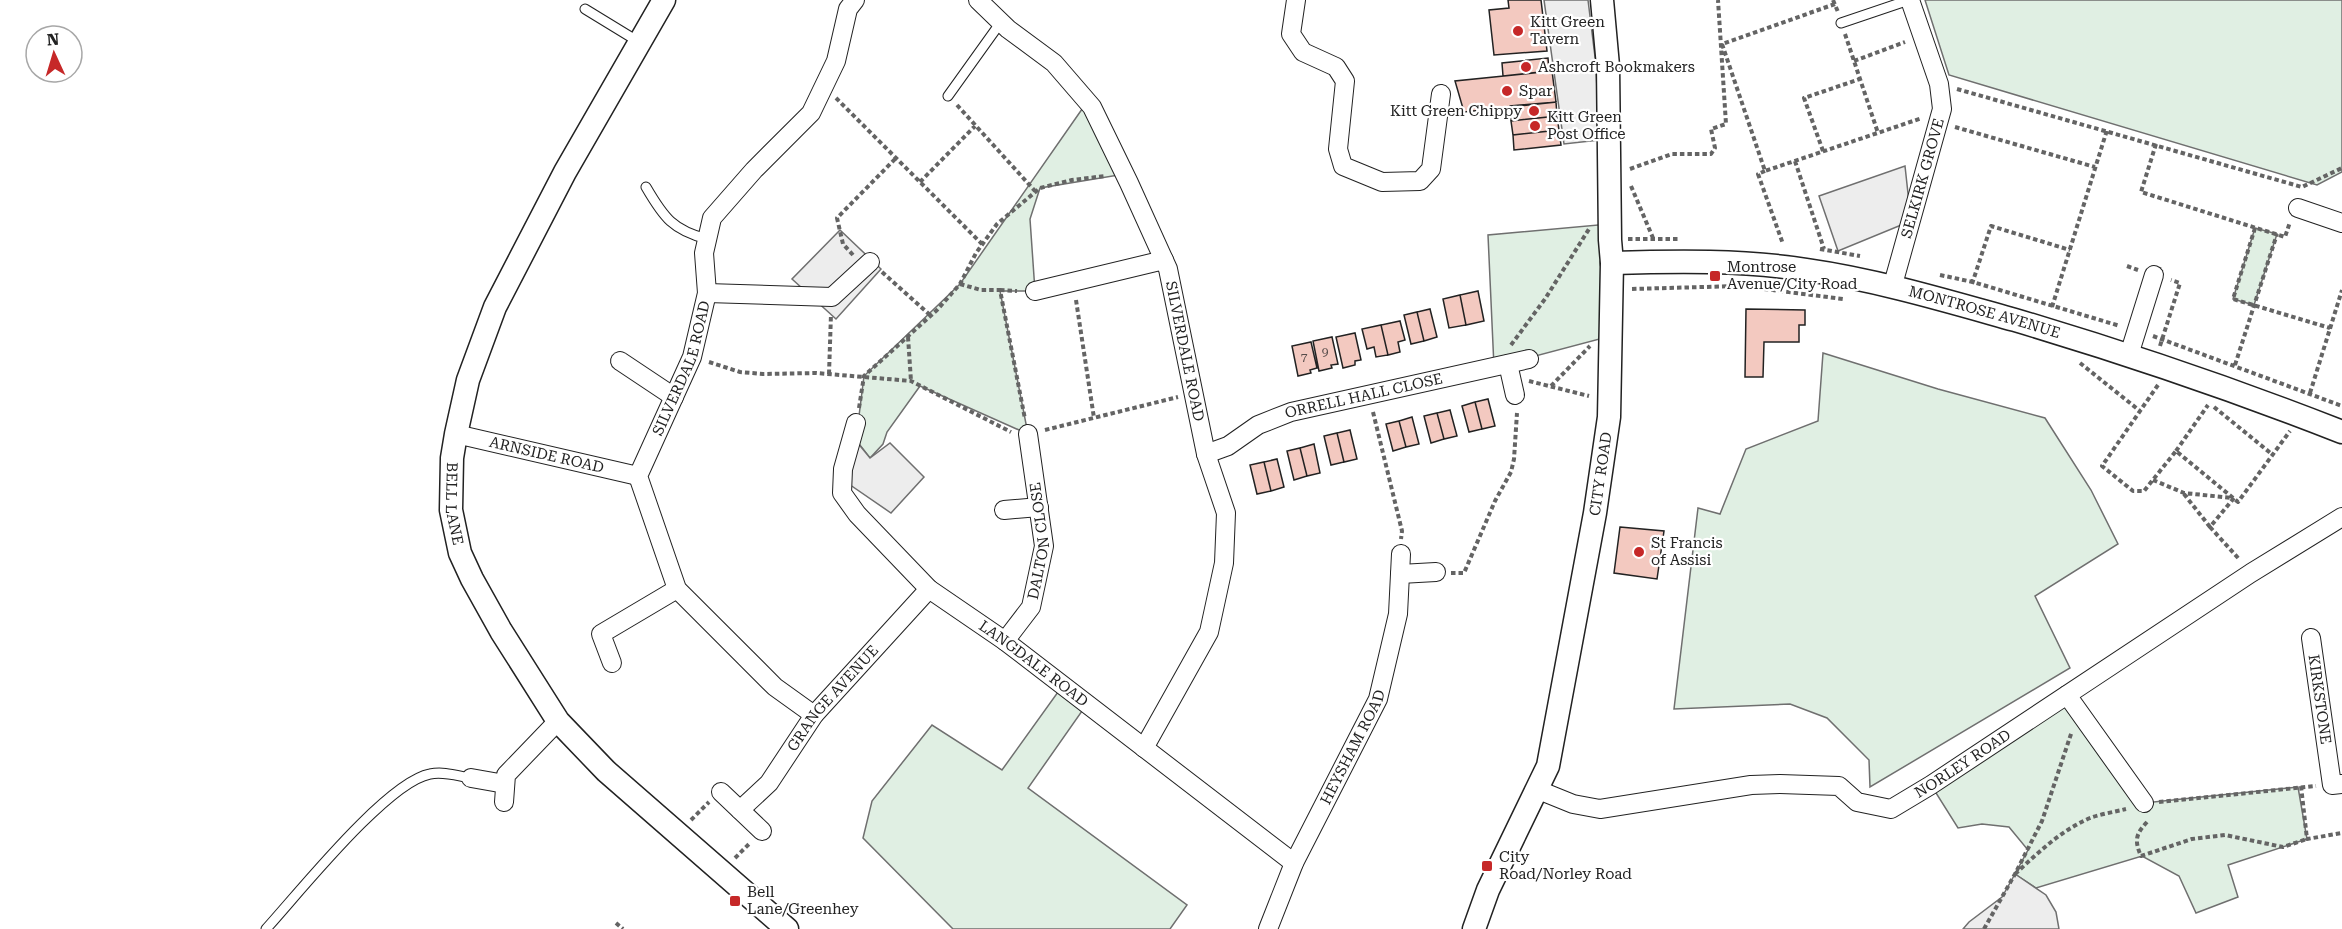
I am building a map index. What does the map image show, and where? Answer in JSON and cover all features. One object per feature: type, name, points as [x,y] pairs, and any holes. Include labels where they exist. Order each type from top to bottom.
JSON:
[{"type":"street","name":"BELL LANE","points":[[664,0],[565,172],[495,307],[468,380],[456,434],[451,467],[451,510],[460,553],[501,631],[558,721],[606,771],[787,929]]},
{"type":"street","name":"SILVERDALE ROAD","points":[[638,476],[692,357],[707,293],[704,254],[712,218],[754,170],[811,113],[836,61],[848,9],[855,0]]},
{"type":"street","name":"SILVERDALE ROAD","points":[[978,0],[1001,22],[1054,63],[1092,107],[1125,174],[1168,268],[1206,454],[1226,513],[1224,563],[1209,632],[1144,748]]},
{"type":"street","points":[[1296,0],[1291,34],[1303,52],[1336,67],[1345,81],[1338,149],[1342,166],[1382,182],[1420,181],[1431,169],[1441,94]]},
{"type":"street","name":"CITY ROAD","points":[[1474,929],[1488,890],[1548,766],[1596,513],[1610,401],[1612,263],[1608,66],[1602,0]]},
{"type":"street","name":"SELKIRK GROVE","points":[[1892,288],[1940,123],[1942,109],[1939,84],[1909,0]]},
{"type":"street","points":[[2296,208],[2342,223]]},
{"type":"street","points":[[1035,291],[1164,260]]},
{"type":"street","name":"MONTROSE AVENUE","points":[[1612,263],[1691,261],[1742,263],[1808,270],[1892,288],[1965,306],[2129,355],[2154,377],[2228,400],[2296,429],[2342,432]]},
{"type":"street","points":[[707,293],[832,297],[868,264]]},
{"type":"street","points":[[2129,355],[2154,275]]},
{"type":"street","name":"ORRELL HALL CLOSE","points":[[1206,454],[1228,446],[1272,418],[1369,395],[1504,369],[1529,360]]},
{"type":"street","points":[[620,361],[675,397]]},
{"type":"street","points":[[1504,369],[1515,395]]},
{"type":"street","name":"LANGDALE ROAD","points":[[856,423],[843,469],[842,493],[857,514],[929,589],[1005,640],[1294,863]]},
{"type":"street","name":"ARNSIDE ROAD","points":[[456,434],[638,476]]},
{"type":"street","name":"DALTON CLOSE","points":[[1005,640],[1031,607],[1044,546],[1028,434]]},
{"type":"street","points":[[638,476],[677,589],[775,687],[814,715]]},
{"type":"street","points":[[1004,510],[1039,507]]},
{"type":"street","name":"NORLEY ROAD","points":[[1536,789],[1573,804],[1600,808],[1751,785],[1839,786],[1857,802],[1891,809],[2072,702],[2252,573],[2342,517]]},
{"type":"street","name":"HEYSHAM ROAD","points":[[1268,929],[1294,863],[1378,699],[1398,614],[1401,554]]},
{"type":"street","points":[[1400,574],[1436,572]]},
{"type":"street","points":[[612,663],[601,634],[677,589]]},
{"type":"street","name":"GRANGE AVENUE","points":[[740,810],[769,783],[814,715],[929,589]]},
{"type":"street","name":"KIRKSTONE","points":[[2311,638],[2337,785]]},
{"type":"street","points":[[2072,702],[2152,810]]},
{"type":"street","points":[[504,802],[506,775],[558,721]]},
{"type":"street","points":[[471,778],[505,784]]},
{"type":"street","points":[[721,792],[762,831]]},
{"type":"lane","points":[[1841,23],[1909,0]]},
{"type":"lane","points":[[585,9],[639,42]]},
{"type":"lane","points":[[948,96],[1001,22]]},
{"type":"lane","points":[[646,188],[660,211],[685,233],[707,239]]},
{"type":"lane","points":[[266,929],[333,853],[382,804],[428,774],[446,773],[471,778]]},
{"type":"path","points":[[1624,171],[1672,154],[1711,154],[1715,148],[1711,129],[1725,124],[1718,0]]},
{"type":"path","points":[[1722,44],[1834,2],[1878,133]]},
{"type":"path","points":[[1902,33],[1909,52]]},
{"type":"path","points":[[1854,60],[1905,42]]},
{"type":"path","points":[[1722,44],[1766,171]]},
{"type":"path","points":[[1823,151],[1804,98],[1860,79]]},
{"type":"path","points":[[1939,84],[2302,187],[2342,168]]},
{"type":"path","points":[[824,86],[982,244]]},
{"type":"path","points":[[948,96],[1035,191]]},
{"type":"path","points":[[1918,128],[1923,110]]},
{"type":"path","points":[[1783,244],[1758,174],[1921,118],[2095,168]]},
{"type":"path","points":[[920,182],[975,126]]},
{"type":"path","points":[[2046,329],[2107,130]]},
{"type":"path","points":[[2156,144],[2141,192],[2285,237],[2302,187]]},
{"type":"path","points":[[896,158],[837,218],[843,244],[931,316]]},
{"type":"path","points":[[1795,161],[1824,249]]},
{"type":"path","points":[[856,423],[864,376],[931,316],[960,284],[982,244],[997,224],[1040,188],[1072,180],[1125,174]]},
{"type":"path","points":[[1628,180],[1653,238]]},
{"type":"path","points":[[1592,225],[1504,369],[1551,386],[1610,401]]},
{"type":"path","points":[[1965,306],[1991,226],[2070,250]]},
{"type":"path","points":[[2255,228],[2232,299],[2330,328]]},
{"type":"path","points":[[2180,283],[2154,377],[2140,411],[2102,466],[2133,491],[2144,491],[2176,451],[2209,403],[2228,400],[2254,305],[2277,234]]},
{"type":"path","points":[[1073,281],[1094,418]]},
{"type":"path","points":[[960,284],[981,290],[1000,290],[1028,434]]},
{"type":"path","points":[[1610,290],[1742,286],[1844,300]]},
{"type":"path","points":[[2176,451],[2238,502],[2273,455],[2296,429],[2310,394],[2342,290]]},
{"type":"path","points":[[829,374],[832,297]]},
{"type":"path","points":[[1551,386],[1590,345],[1611,336]]},
{"type":"path","points":[[908,337],[911,381]]},
{"type":"path","points":[[692,357],[740,372],[781,375],[829,374],[911,381],[1010,431],[1028,434],[1193,394]]},
{"type":"path","points":[[2089,364],[2079,361],[2140,411]]},
{"type":"path","points":[[2154,377],[2169,388]]},
{"type":"path","points":[[1369,395],[1402,531],[1401,554]]},
{"type":"path","points":[[1436,572],[1464,573],[1495,501],[1511,472],[1518,408],[1515,395]]},
{"type":"path","points":[[2199,400],[2209,403],[2273,455]]},
{"type":"path","points":[[2279,429],[2296,429]]},
{"type":"path","points":[[2153,480],[2184,493],[2234,498]]},
{"type":"path","points":[[2184,493],[2252,573]]},
{"type":"path","points":[[2211,527],[2234,498]]},
{"type":"path","points":[[1984,929],[2042,821],[2072,702]]},
{"type":"path","points":[[2337,785],[2301,786],[2166,801],[2152,810],[2137,834],[2136,844],[2141,856],[2192,838],[2225,835],[2283,847],[2307,839],[2342,833]]},
{"type":"path","points":[[2301,786],[2307,839]]},
{"type":"path","points":[[678,832],[721,792]]},
{"type":"path","points":[[2015,874],[2045,846],[2092,817],[2152,810],[2166,801]]},
{"type":"path","points":[[722,872],[762,831]]},
{"type":"path","points":[[616,923],[623,929]]},
{"type":"green space","points":[[1925,0],[2342,0],[2342,172],[2317,185],[1949,75]]},
{"type":"green space","points":[[1087,102],[1125,174],[1040,188],[1030,219],[1035,291],[1000,291],[1028,434],[920,386],[887,432],[883,444],[870,458],[856,440],[864,376],[960,284]]},
{"type":"green space","points":[[1609,224],[1611,336],[1494,367],[1488,235]]},
{"type":"green space","points":[[2255,228],[2277,234],[2254,305],[2233,299]]},
{"type":"green space","points":[[1823,353],[1938,389],[2045,418],[2091,490],[2118,544],[2035,596],[2070,668],[1870,787],[1869,760],[1827,718],[1790,704],[1674,709],[1698,508],[1720,514],[1746,449],[1818,421]]},
{"type":"green space","points":[[1063,685],[1087,704],[1028,788],[1187,905],[1170,929],[953,929],[863,838],[872,801],[932,725],[1002,770]]},
{"type":"green space","points":[[2067,695],[2144,803],[2298,787],[2307,839],[2228,865],[2238,897],[2196,913],[2179,876],[2142,856],[2036,888],[2015,874],[2028,850],[2009,827],[1982,824],[1958,828],[1931,785]]},
{"type":"shaded area","points":[[1544,0],[1588,0],[1596,65],[1599,140],[1564,144]]},
{"type":"shaded area","points":[[1905,166],[1911,221],[1838,251],[1819,196]]},
{"type":"shaded area","points":[[840,230],[881,269],[836,319],[792,279]]},
{"type":"shaded area","points":[[852,436],[870,458],[890,443],[924,477],[891,513],[843,480]]},
{"type":"shaded area","points":[[2015,874],[2046,895],[2056,912],[2059,929],[1963,929],[2002,897]]},
{"type":"building","name":"Kitt Green Tavern","points":[[1508,0],[1541,0],[1547,51],[1494,55],[1489,10],[1509,8]]},
{"type":"building","name":"Ashcroft Bookmakers","points":[[1548,58],[1549,71],[1503,76],[1502,63]]},
{"type":"building","name":"Spar","points":[[1552,71],[1556,102],[1464,112],[1455,81]]},
{"type":"building","name":"Kitt Green Chippy","points":[[1556,102],[1557,116],[1511,121],[1510,106]]},
{"type":"building","name":"Kitt Green Post Office","points":[[1557,116],[1559,130],[1513,135],[1511,121]]},
{"type":"building","points":[[1559,130],[1561,145],[1514,150],[1513,135]]},
{"type":"building","points":[[1478,291],[1484,321],[1466,325],[1460,295]]},
{"type":"building","points":[[1460,295],[1466,325],[1449,328],[1443,299]]},
{"type":"building","points":[[1430,309],[1437,337],[1424,341],[1417,312]]},
{"type":"building","points":[[1746,309],[1805,310],[1805,325],[1799,325],[1799,342],[1764,342],[1763,377],[1745,377]]},
{"type":"building","points":[[1417,312],[1424,341],[1411,344],[1404,315]]},
{"type":"building","points":[[1400,321],[1405,340],[1398,342],[1400,352],[1388,355],[1381,325]]},
{"type":"building","points":[[1381,325],[1388,355],[1376,357],[1374,347],[1367,349],[1362,329]]},
{"type":"building","points":[[1355,333],[1361,360],[1355,361],[1355,365],[1343,368],[1336,337]]},
{"type":"building","points":[[1332,337],[1338,364],[1319,371],[1313,341]]},
{"type":"building","points":[[1311,342],[1317,368],[1310,370],[1311,373],[1298,376],[1292,346]]},
{"type":"building","points":[[1488,399],[1495,426],[1482,429],[1475,402]]},
{"type":"building","points":[[1475,402],[1482,429],[1469,432],[1462,406]]},
{"type":"building","points":[[1450,410],[1457,436],[1444,439],[1437,413]]},
{"type":"building","points":[[1437,413],[1444,439],[1431,443],[1424,416]]},
{"type":"building","points":[[1412,417],[1419,444],[1406,447],[1399,421]]},
{"type":"building","points":[[1399,421],[1406,447],[1393,451],[1386,424]]},
{"type":"building","points":[[1350,430],[1357,459],[1344,462],[1337,433]]},
{"type":"building","points":[[1337,433],[1344,462],[1331,465],[1324,436]]},
{"type":"building","points":[[1314,444],[1320,473],[1307,476],[1300,448]]},
{"type":"building","points":[[1300,448],[1307,476],[1294,480],[1287,451]]},
{"type":"building","points":[[1277,459],[1284,487],[1271,491],[1264,462]]},
{"type":"building","points":[[1264,462],[1271,491],[1257,494],[1250,465]]},
{"type":"building","name":"St Francis of Assisi","points":[[1620,527],[1664,531],[1657,579],[1614,573]]},
{"type":"place","name":"Kitt Green Tavern","points":[[1518,31]]},
{"type":"place","name":"Ashcroft Bookmakers","points":[[1526,67]]},
{"type":"place","name":"Spar","points":[[1507,91]]},
{"type":"place","name":"Kitt Green Chippy","points":[[1534,111]]},
{"type":"place","name":"Kitt Green Post Office","points":[[1535,126]]},
{"type":"place","name":"Montrose Avenue/City Road","points":[[1715,276]]},
{"type":"place","name":"St Francis of Assisi","points":[[1639,552]]},
{"type":"place","name":"City Road/Norley Road","points":[[1487,866]]},
{"type":"place","name":"Bell Lane/Greenhey","points":[[735,901]]}]
